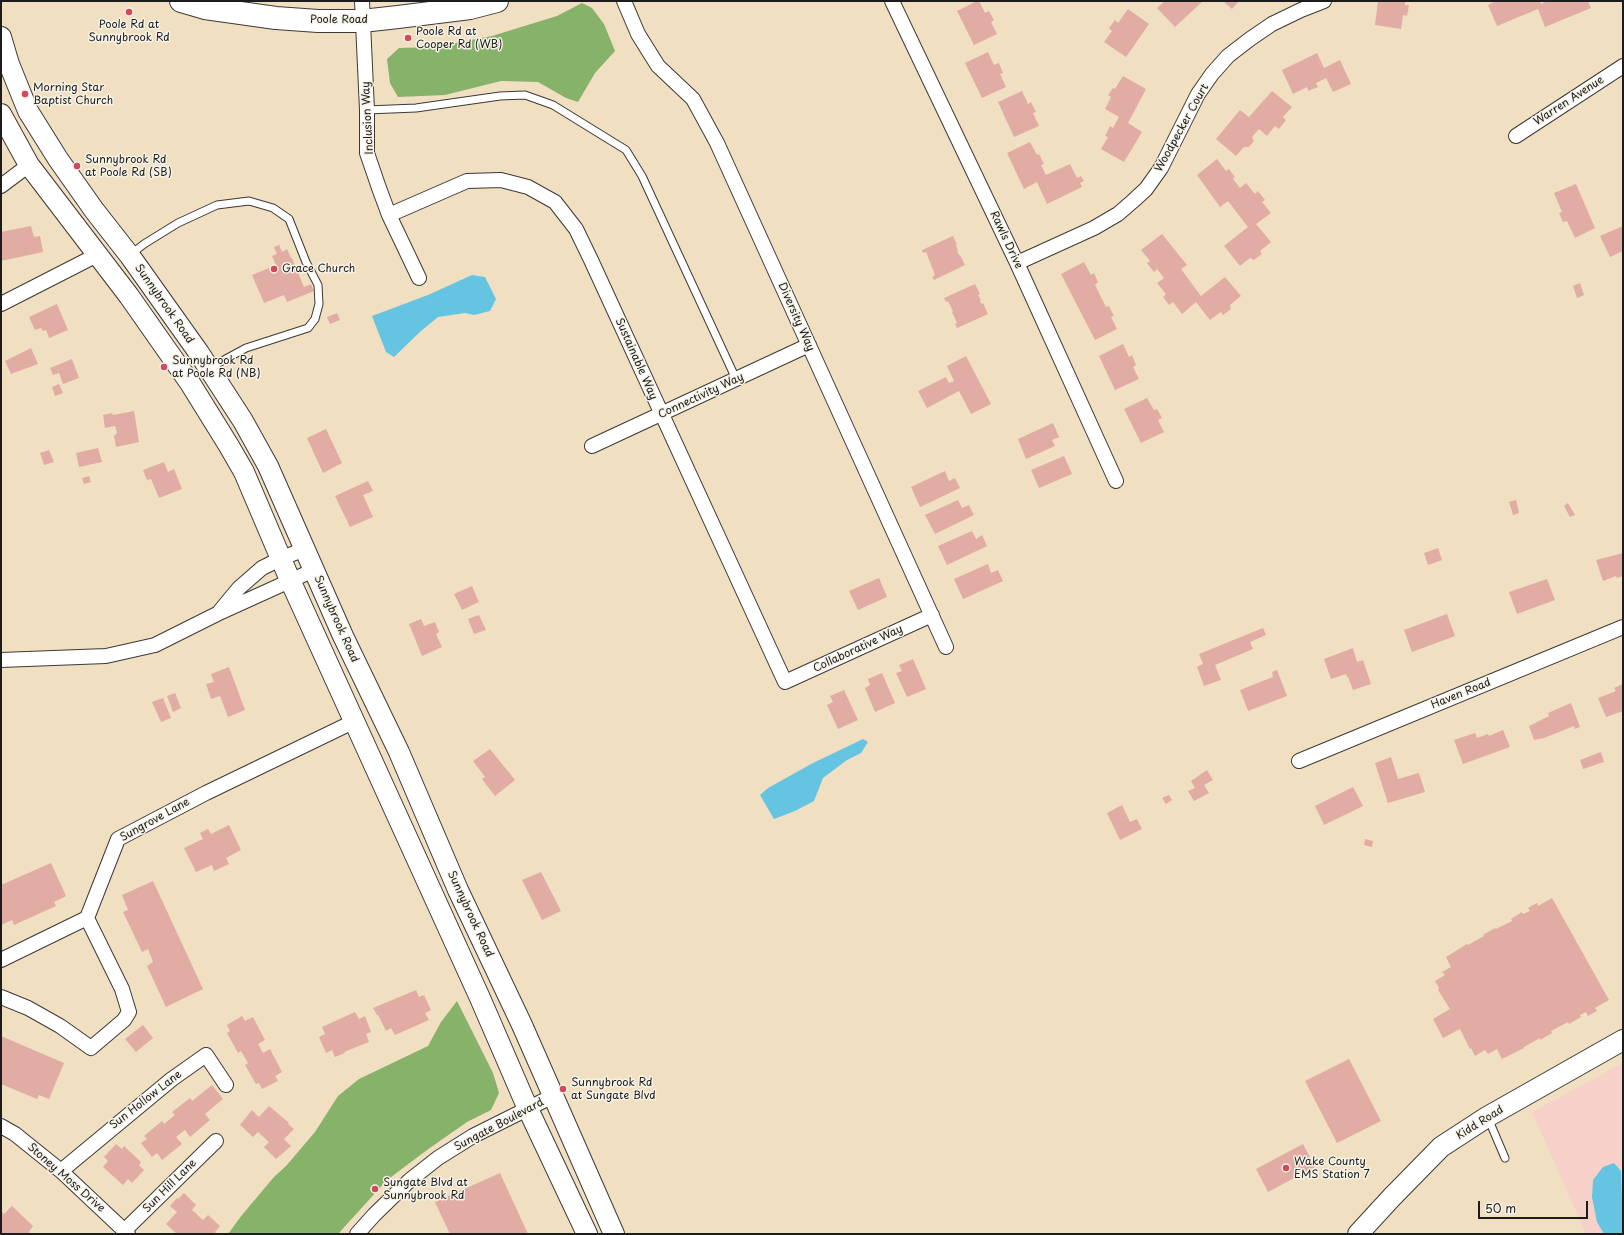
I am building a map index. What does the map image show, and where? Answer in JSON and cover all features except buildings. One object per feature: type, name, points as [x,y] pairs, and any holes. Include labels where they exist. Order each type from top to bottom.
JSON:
[{"type":"main road","name":"Poole Road","points":[[181,1],[206,8],[276,18],[318,21],[362,11],[470,8],[497,1]]},
{"type":"main road","name":"Sunnybrook Road","points":[[1,37],[9,64],[28,111],[67,172],[130,256],[209,368],[243,421],[268,466],[343,636],[398,752],[458,890],[522,1025],[614,1234]]},
{"type":"main road","points":[[1,114],[29,165],[129,296],[190,383],[244,472],[282,558],[290,580],[355,721],[528,1109],[587,1234]]},
{"type":"main road","points":[[129,296],[158,314],[177,343],[196,367],[202,369],[209,368]]},
{"type":"main road","name":"Kidd Road","points":[[1358,1234],[1441,1147],[1487,1117],[1623,1040]]},
{"type":"street","name":"Diversity Way","points":[[624,1],[638,34],[658,66],[693,99],[717,143],[946,647]]},
{"type":"street","name":"Rawls Drive","points":[[892,1],[1017,263],[1116,481]]},
{"type":"street","name":"Woodpecker Court","points":[[1017,263],[1094,228],[1118,214],[1134,201],[1146,189],[1161,168],[1171,152],[1198,94],[1212,74],[1228,56],[1272,24],[1324,1]]},
{"type":"street","name":"Inclusion Way","points":[[362,11],[367,110],[367,153],[378,188],[389,215],[419,278]]},
{"type":"street","name":"Warren Avenue","points":[[1516,136],[1623,66]]},
{"type":"street","points":[[1,186],[29,165]]},
{"type":"street","name":"Sustainable Way","points":[[389,215],[467,181],[501,180],[528,187],[555,202],[579,235],[785,682]]},
{"type":"street","points":[[1,304],[97,255]]},
{"type":"street","name":"Connectivity Way","points":[[592,446],[809,345]]},
{"type":"street","points":[[217,614],[239,588],[262,568],[305,549]]},
{"type":"street","points":[[1,660],[106,656],[155,645],[217,614],[314,570]]},
{"type":"street","name":"Collaborative Way","points":[[785,682],[932,615]]},
{"type":"street","name":"Haven Road","points":[[1299,761],[1623,627]]},
{"type":"street","name":"Sungrove Lane","points":[[88,918],[118,838],[206,793],[355,721]]},
{"type":"street","points":[[1,960],[88,918],[122,989],[128,1012],[124,1020],[91,1048],[60,1026],[41,1015],[1,997]]},
{"type":"street","name":"Sun Hollow Lane","points":[[61,1171],[172,1079],[206,1055],[226,1085]]},
{"type":"street","name":"Sungate Boulevard","points":[[357,1234],[410,1180],[438,1158],[473,1136],[553,1096]]},
{"type":"street","name":"Stoney Moss Drive","points":[[1,1126],[15,1134],[61,1171],[126,1233]]},
{"type":"street","name":"Sun Hill Lane","points":[[126,1233],[216,1141]]},
{"type":"lane","points":[[367,110],[416,108],[500,96],[525,94],[553,105],[626,150],[642,176],[736,379]]},
{"type":"lane","points":[[130,256],[144,244],[178,224],[217,205],[249,201],[273,208],[289,219],[306,262],[318,285],[319,304],[315,319],[308,328],[246,348],[209,368]]},
{"type":"lane","points":[[1487,1117],[1505,1158]]},
{"type":"shaded area","points":[[1623,1063],[1623,1234],[1586,1234],[1532,1112]]},
{"type":"green space","points":[[582,3],[592,8],[604,24],[615,51],[595,73],[578,102],[566,98],[538,82],[501,81],[445,95],[398,97],[390,83],[387,59],[399,48],[434,47],[492,36],[557,16]]},
{"type":"green space","points":[[457,1001],[493,1073],[499,1093],[491,1110],[467,1122],[387,1180],[338,1234],[228,1234],[274,1177],[286,1166],[315,1132],[338,1096],[359,1079],[428,1046],[441,1022]]},
{"type":"water","points":[[472,275],[485,277],[496,299],[490,311],[474,315],[465,313],[438,317],[394,357],[386,352],[372,316],[428,295]]},
{"type":"water","points":[[863,739],[868,742],[861,753],[847,760],[823,778],[814,801],[795,811],[774,819],[760,795],[768,788],[813,763]]},
{"type":"water","points":[[1614,1163],[1621,1171],[1623,1234],[1604,1234],[1597,1222],[1592,1197],[1593,1180],[1603,1167]]},
{"type":"place","name":"Poole Rd at Sunnybrook Rd","points":[[129,12]]},
{"type":"place","name":"Poole Rd at Cooper Rd (WB)","points":[[408,38]]},
{"type":"place","name":"Morning Star Baptist Church","points":[[25,94]]},
{"type":"place","name":"Sunnybrook Rd at Poole Rd (SB)","points":[[77,166]]},
{"type":"place","name":"Grace Church","points":[[274,269]]},
{"type":"place","name":"Sunnybrook Rd at Poole Rd (NB)","points":[[164,367]]},
{"type":"place","name":"Sunnybrook Rd at Sungate Blvd","points":[[563,1089]]},
{"type":"place","name":"Wake County EMS Station 7","points":[[1286,1168]]},
{"type":"place","name":"Sungate Blvd at Sunnybrook Rd","points":[[375,1189]]}]
